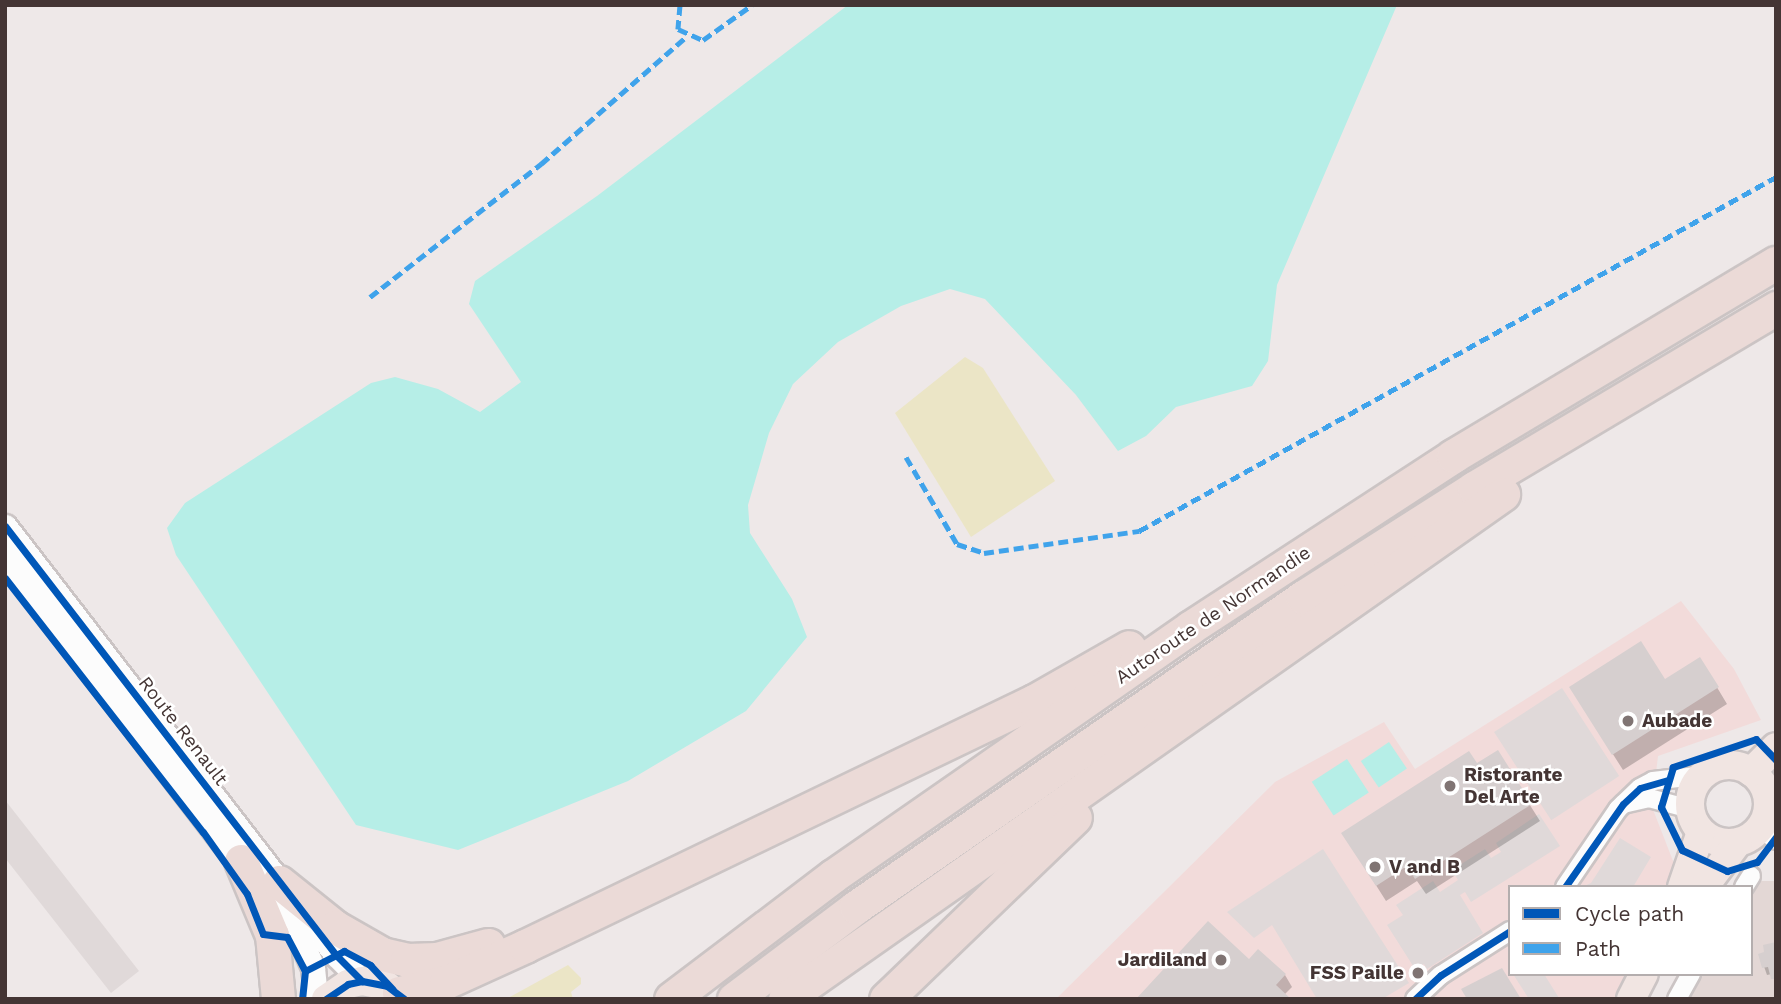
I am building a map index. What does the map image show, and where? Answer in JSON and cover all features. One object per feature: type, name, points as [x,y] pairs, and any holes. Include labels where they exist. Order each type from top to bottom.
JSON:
[{"type":"highway","name":"Autoroute de Normandie","points":[[671,999],[833,876],[1191,627],[1453,456],[1776,263]]},
{"type":"highway","name":"Autoroute de Normandie","points":[[734,999],[856,907],[1292,604],[1573,428],[1776,308]]},
{"type":"highway","points":[[785,999],[1544,465],[1573,428]]},
{"type":"highway","points":[[401,996],[446,982],[1034,701],[1144,639],[1191,627]]},
{"type":"highway","points":[[886,999],[1044,844],[1241,680]]},
{"type":"highway","points":[[241,861],[272,935],[278,999]]},
{"type":"highway","points":[[279,882],[359,944],[408,960],[465,953],[624,895]]},
{"type":"main road","points":[[1751,772],[1776,747]]},
{"type":"main road","points":[[1682,885],[1695,820],[1690,796],[1703,775],[1727,765],[1751,772],[1766,792],[1768,804],[1758,837],[1706,885]]},
{"type":"main road","points":[[1695,820],[1716,841],[1758,837]]},
{"type":"main road","points":[[1631,999],[1643,976]]},
{"type":"main road","points":[[1651,999],[1662,976]]},
{"type":"main road","points":[[326,999],[348,984],[362,981],[401,996]]},
{"type":"street","name":"Route Renault","points":[[5,526],[279,882],[362,981]]},
{"type":"street","name":"Route Renault","points":[[5,558],[241,861],[305,948],[313,968],[316,999]]},
{"type":"street","points":[[1566,885],[1623,804],[1653,781],[1703,775]]},
{"type":"street","points":[[1623,804],[1656,799],[1695,820]]},
{"type":"street","points":[[1415,999],[1441,975],[1508,932]]},
{"type":"street","points":[[1677,999],[1691,976]]},
{"type":"shaded area","points":[[965,357],[983,368],[1055,481],[971,537],[895,413]]},
{"type":"shaded area","points":[[1681,601],[1734,669],[1761,720],[1658,756],[1652,807],[1675,866],[1668,885],[1508,885],[1508,976],[1627,976],[1614,999],[1056,999],[1275,782],[1384,722],[1415,769]]},
{"type":"shaded area","points":[[1562,688],[1619,776],[1551,820],[1494,732]]},
{"type":"shaded area","points":[[5,800],[139,971],[111,993],[5,858]]},
{"type":"shaded area","points":[[1539,814],[1560,846],[1471,902],[1465,892],[1460,895],[1483,933],[1427,969],[1424,964],[1415,969],[1387,925],[1403,915],[1396,905],[1433,881],[1440,892],[1458,880],[1452,870],[1485,849],[1491,858],[1501,852],[1496,843]]},
{"type":"shaded area","points":[[1620,838],[1651,857],[1634,885],[1586,885],[1591,883]]},
{"type":"shaded area","points":[[1323,849],[1409,983],[1382,999],[1317,999],[1272,925],[1254,938],[1227,912]]},
{"type":"shaded area","points":[[1742,881],[1776,881],[1776,999],[1670,999],[1684,976],[1753,976],[1753,885]]},
{"type":"shaded area","points":[[568,965],[581,978],[581,984],[571,992],[573,999],[506,999]]},
{"type":"shaded area","points":[[1514,976],[1545,976],[1559,998],[1529,999]]},
{"type":"water","points":[[848,5],[1397,5],[1277,285],[1268,361],[1252,386],[1176,407],[1146,436],[1118,451],[1076,395],[985,299],[950,289],[901,306],[838,342],[793,384],[769,433],[748,505],[750,533],[792,599],[807,637],[746,711],[628,781],[458,850],[356,825],[176,555],[167,528],[185,503],[371,383],[395,377],[438,389],[480,412],[521,382],[469,304],[475,281],[597,196]]},
{"type":"water","points":[[1389,742],[1407,769],[1379,788],[1361,761]]},
{"type":"water","points":[[1347,759],[1369,793],[1334,815],[1312,782]]},
{"type":"building","name":"Aubade","points":[[1641,641],[1665,679],[1700,657],[1719,687],[1612,755],[1569,687]]},
{"type":"building","points":[[1498,750],[1532,804],[1415,879],[1407,866],[1376,886],[1341,833],[1469,751],[1477,763]]},
{"type":"building","name":"Jardiland","points":[[1208,921],[1249,959],[1258,949],[1286,974],[1276,985],[1291,999],[1136,999]]},
{"type":"building","points":[[1776,942],[1776,979],[1771,979],[1768,967],[1762,968],[1758,954],[1764,952],[1763,945]]},
{"type":"building","points":[[1502,968],[1521,999],[1467,999],[1461,989]]},
{"type":"marked path","points":[[680,5],[678,29],[703,40],[752,5]]},
{"type":"marked path","points":[[370,297],[541,164],[687,36]]},
{"type":"marked path","points":[[906,457],[957,544],[984,553],[1139,531],[1776,177]]},
{"type":"cycle path","points":[[5,526],[336,955],[362,981]]},
{"type":"cycle path","points":[[5,578],[203,832],[247,894],[263,934],[287,937],[305,971],[302,999]]},
{"type":"cycle path","points":[[1776,760],[1756,739],[1673,767],[1661,807],[1682,850],[1727,871],[1757,862],[1776,837]]},
{"type":"cycle path","points":[[1566,885],[1623,804],[1640,788],[1668,780]]},
{"type":"cycle path","points":[[1415,999],[1441,975],[1508,932]]},
{"type":"cycle path","points":[[305,971],[344,951],[370,965],[392,989]]},
{"type":"cycle path","points":[[326,999],[348,984],[362,981],[387,986],[404,999]]},
{"type":"place","name":"Aubade","points":[[1628,721]]},
{"type":"place","name":"Ristorante Del Arte","points":[[1450,786]]},
{"type":"place","name":"V and B","points":[[1375,867]]},
{"type":"place","name":"Jardiland","points":[[1221,960]]},
{"type":"place","name":"FSS Paille","points":[[1418,973]]}]
